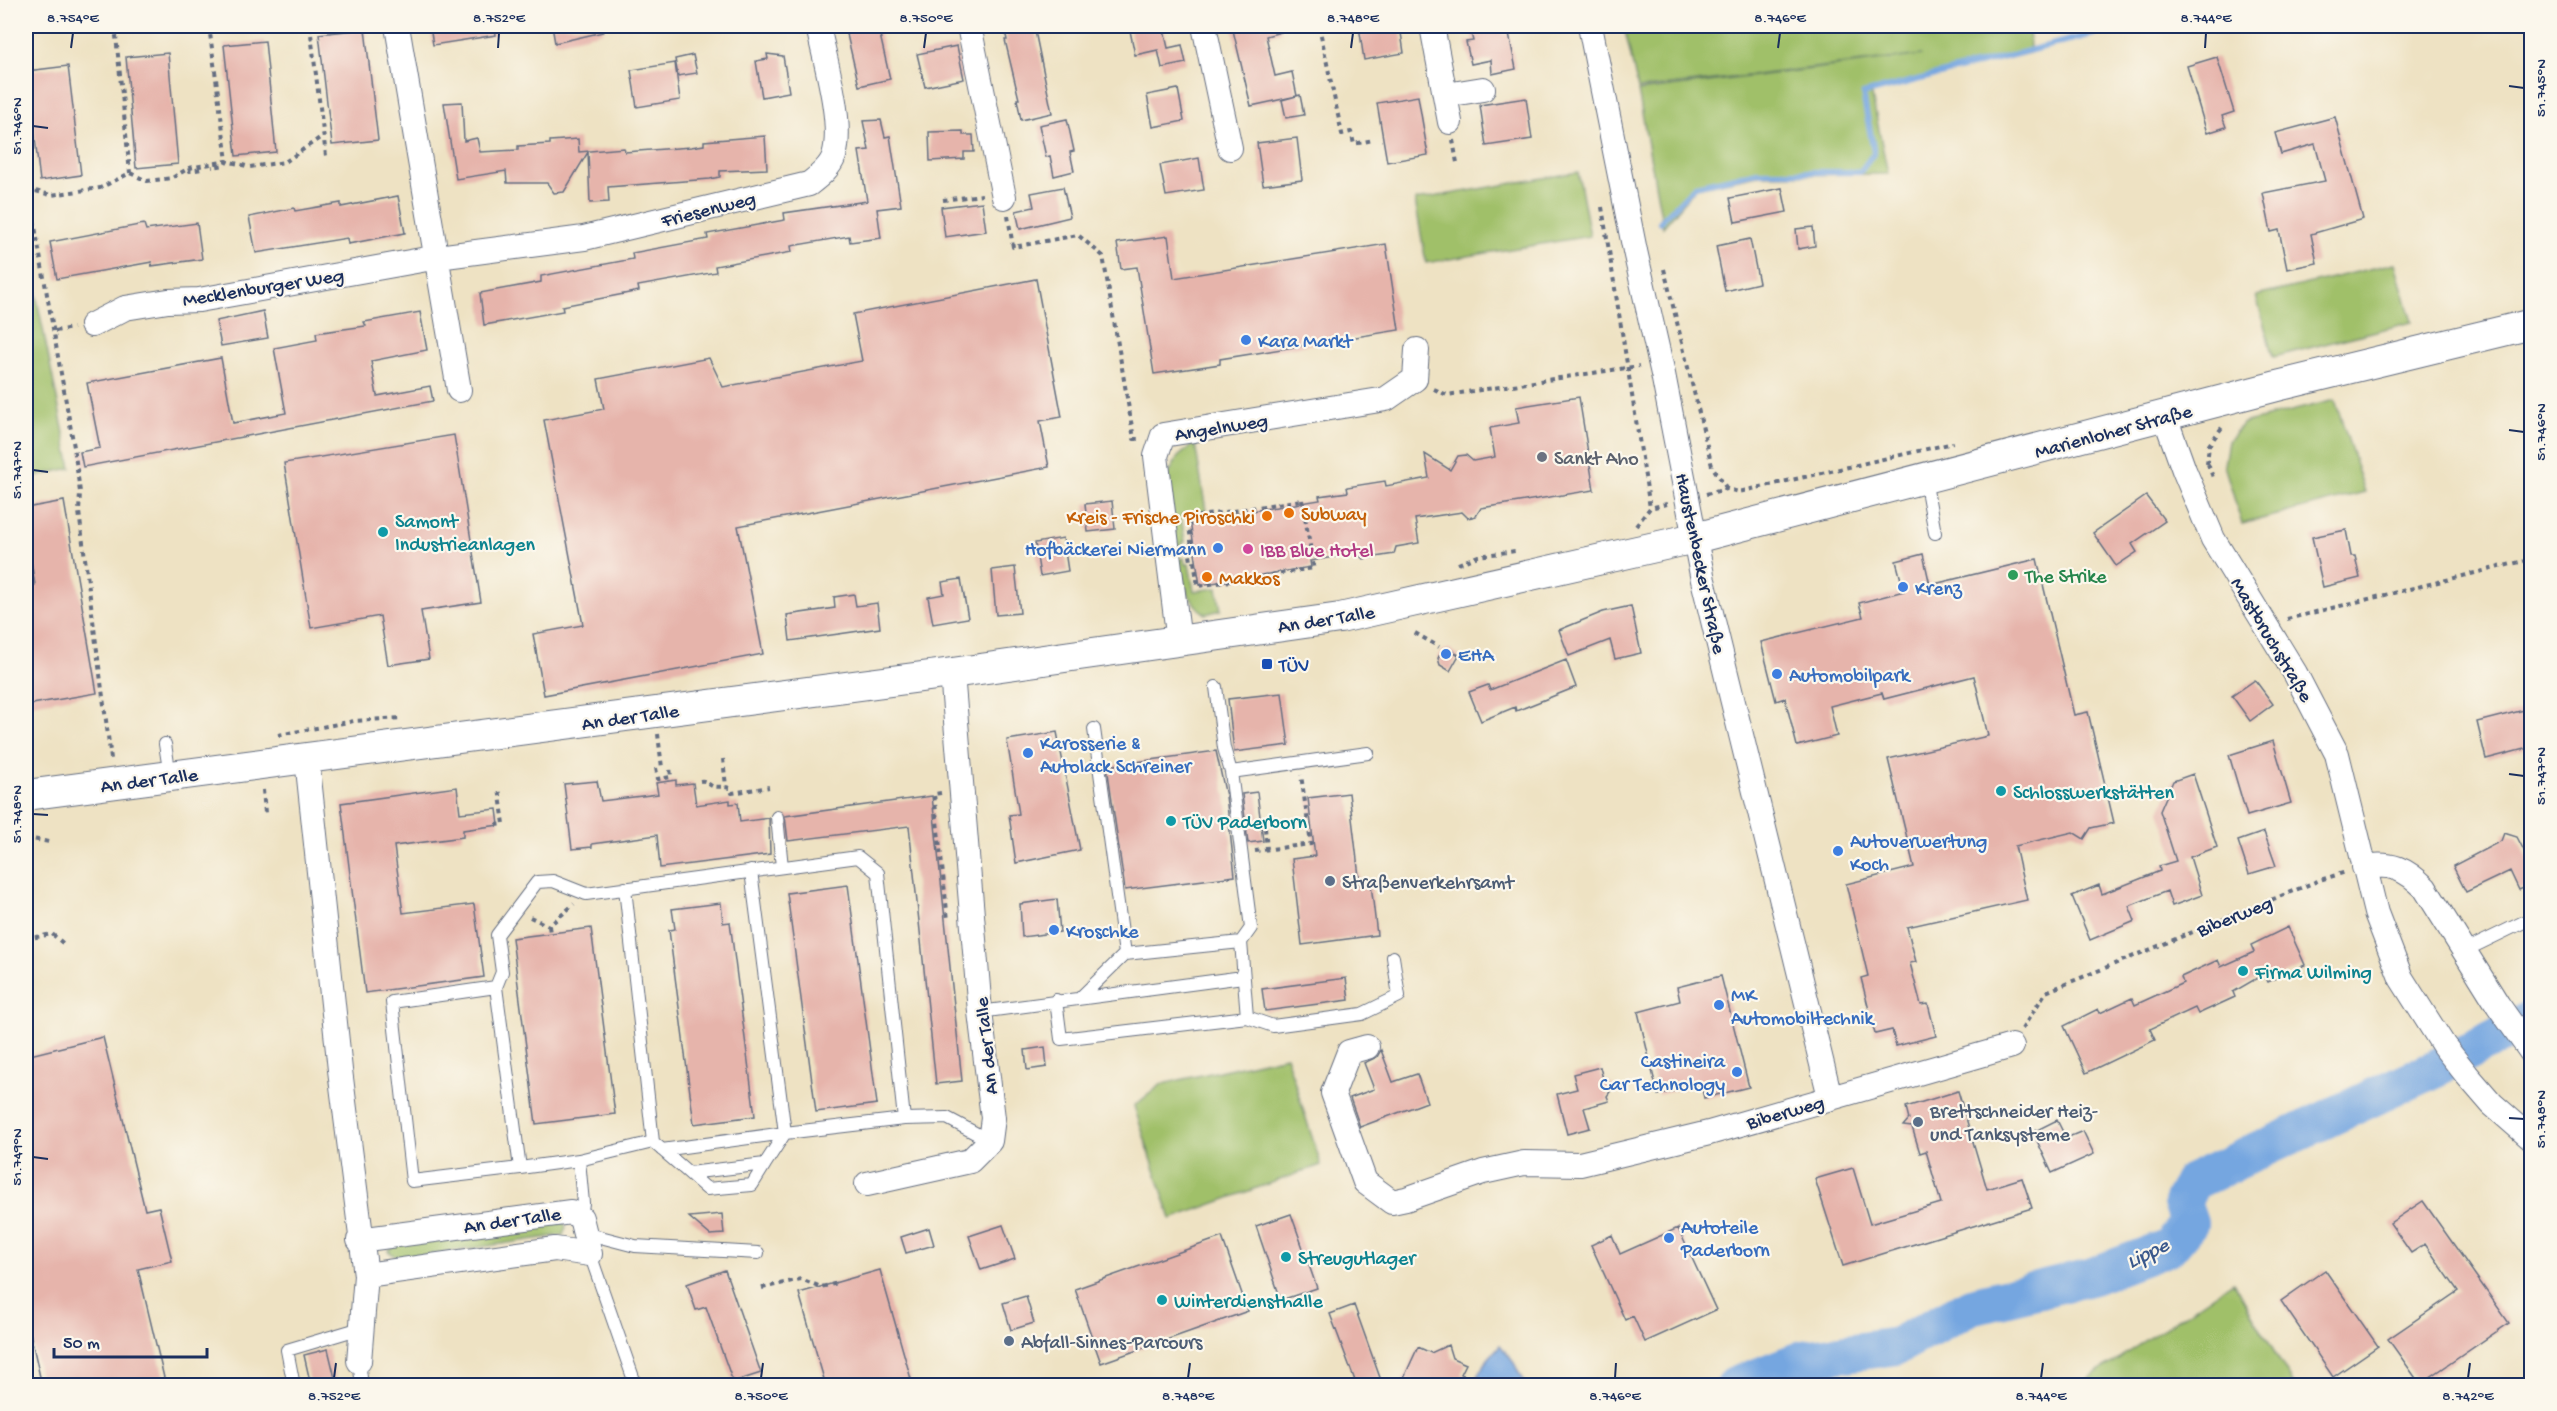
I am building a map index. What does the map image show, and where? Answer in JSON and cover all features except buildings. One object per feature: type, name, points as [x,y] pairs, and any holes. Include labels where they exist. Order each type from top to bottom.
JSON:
[{"type":"street","points":[[397,26],[459,390]]},
{"type":"street","name":"Friesenweg","points":[[438,257],[584,238],[808,183],[822,174],[834,157],[837,121],[818,26]]},
{"type":"street","points":[[969,26],[1004,195]]},
{"type":"street","points":[[1204,26],[1230,148]]},
{"type":"street","points":[[1432,26],[1450,122]]},
{"type":"street","name":"Haustenbecker Straße","points":[[1590,26],[1635,251],[1661,363],[1695,538],[1830,1097]]},
{"type":"street","points":[[1446,95],[1483,89]]},
{"type":"street","name":"Mecklenburger Weg","points":[[92,325],[124,308],[168,301],[199,300],[438,257]]},
{"type":"street","name":"Marienloher Straße","points":[[1695,538],[2219,402],[2532,324]]},
{"type":"street","name":"Angelnweg","points":[[1179,642],[1156,456],[1163,435],[1386,399],[1414,379],[1417,350]]},
{"type":"street","name":"Mastbruchstraße","points":[[2165,417],[2213,539],[2268,628],[2319,717],[2337,754],[2376,913],[2401,978],[2444,1046],[2467,1075],[2492,1104],[2532,1139]]},
{"type":"street","name":"An der Talle","points":[[26,795],[656,713],[1340,618],[1695,538]]},
{"type":"street","name":"An der Talle","points":[[952,673],[980,1012],[993,1118],[990,1142]]},
{"type":"street","points":[[308,759],[317,868],[359,1240],[366,1275],[359,1361]]},
{"type":"street","points":[[2364,867],[2381,864],[2410,873],[2425,888],[2498,1005],[2529,1049]]},
{"type":"street","name":"Biberweg","points":[[1367,1047],[1348,1052],[1333,1093],[1365,1182],[1392,1202],[1483,1172],[1524,1163],[1580,1164],[1709,1133],[2012,1046]]},
{"type":"street","points":[[867,1184],[970,1161],[990,1142]]},
{"type":"street","name":"An der Talle","points":[[359,1240],[571,1212],[585,1235],[555,1249],[366,1275]]},
{"type":"lane","points":[[1925,479],[1935,533]]},
{"type":"lane","points":[[1216,687],[1224,748],[1231,772],[1251,928],[1241,942],[1247,1017]]},
{"type":"lane","points":[[1094,729],[1125,954]]},
{"type":"lane","points":[[165,744],[170,777]]},
{"type":"lane","points":[[1231,772],[1368,753]]},
{"type":"lane","points":[[777,817],[782,867]]},
{"type":"lane","points":[[520,1168],[496,987],[502,972],[497,935],[537,882],[553,881],[586,894],[858,857],[878,873],[904,1119]]},
{"type":"lane","points":[[625,888],[657,1146],[707,1189],[752,1185],[785,1133],[751,872]]},
{"type":"lane","points":[[2464,951],[2532,918]]},
{"type":"lane","points":[[1081,997],[1125,954],[1241,942]]},
{"type":"lane","points":[[1056,1000],[1061,1040],[1247,1017],[1273,1026],[1362,1014],[1399,996],[1394,957]]},
{"type":"lane","points":[[980,1012],[1056,1000],[1243,977]]},
{"type":"lane","points":[[496,987],[392,1002],[412,1181],[579,1160],[657,1146],[690,1146],[904,1119],[947,1118],[990,1142]]},
{"type":"lane","points":[[579,1160],[585,1235],[636,1386]]},
{"type":"lane","points":[[689,1173],[765,1164]]},
{"type":"lane","points":[[585,1235],[635,1246],[758,1253]]},
{"type":"lane","points":[[294,1386],[287,1350],[361,1329]]},
{"type":"lane","points":[[359,1361],[362,1386]]},
{"type":"path","points":[[115,26],[130,173]]},
{"type":"path","points":[[210,26],[227,161],[225,165],[212,167]]},
{"type":"path","points":[[310,26],[326,156]]},
{"type":"path","points":[[1319,26],[1342,134],[1351,132],[1354,144],[1373,140]]},
{"type":"path","points":[[130,173],[147,181],[172,178],[189,168],[227,161],[250,167],[285,162],[324,135]]},
{"type":"path","points":[[189,168],[190,171],[202,169]]},
{"type":"path","points":[[27,189],[51,195],[100,188],[130,173]]},
{"type":"path","points":[[26,176],[74,447],[80,492],[79,512],[111,761]]},
{"type":"path","points":[[943,200],[1004,195],[1013,247],[1078,236],[1103,256],[1134,439],[1163,435]]},
{"type":"path","points":[[1600,196],[1650,508],[1635,528]]},
{"type":"path","points":[[1664,268],[1712,466],[1727,489]]},
{"type":"path","points":[[1447,395],[1661,363]]},
{"type":"path","points":[[2184,470],[2208,464],[2209,445],[2226,423],[2219,402]]},
{"type":"path","points":[[1302,500],[1314,568],[1198,586],[1189,549],[1192,548],[1188,518],[1302,500]]},
{"type":"path","points":[[1449,568],[1478,556],[1521,550]]},
{"type":"path","points":[[2268,628],[2283,620],[2532,559]]},
{"type":"path","points":[[1415,633],[1439,647]]},
{"type":"path","points":[[656,713],[662,768]]},
{"type":"path","points":[[268,737],[354,721],[405,718]]},
{"type":"path","points":[[101,762],[122,759]]},
{"type":"path","points":[[723,759],[726,786]]},
{"type":"path","points":[[1241,853],[1311,844],[1300,763]]},
{"type":"path","points":[[656,768],[657,779],[666,780],[671,777],[670,767]]},
{"type":"path","points":[[700,781],[705,780],[716,787],[726,786],[731,789],[732,793],[769,787]]},
{"type":"path","points":[[496,825],[504,824],[499,788]]},
{"type":"path","points":[[263,790],[265,813]]},
{"type":"path","points":[[1265,828],[1267,849]]},
{"type":"path","points":[[26,838],[49,842]]},
{"type":"path","name":"Biberweg","points":[[2012,1046],[2046,992],[2320,880]]},
{"type":"path","points":[[549,926],[586,894]]},
{"type":"path","points":[[516,910],[549,926]]},
{"type":"path","points":[[549,926],[550,933]]},
{"type":"path","points":[[26,939],[52,934],[65,945]]},
{"type":"path","points":[[762,1288],[801,1279],[821,1287],[838,1283]]},
{"type":"green space","points":[[1624,26],[2029,26],[2030,53],[1871,91],[1888,174],[1758,175],[1696,188],[1663,227],[1638,91],[1922,55],[1638,89]]},
{"type":"green space","points":[[1578,172],[1590,236],[1426,263],[1415,200]]},
{"type":"green space","points":[[26,245],[71,468],[26,478]]},
{"type":"green space","points":[[2395,263],[2412,322],[2273,357],[2256,296]]},
{"type":"green space","points":[[2335,400],[2365,492],[2242,524],[2224,465],[2228,441],[2243,423]]},
{"type":"green space","points":[[1195,443],[1206,511],[1181,515],[1185,542],[1182,543],[1183,552],[1177,553],[1168,475],[1178,457]]},
{"type":"green space","points":[[1184,558],[1185,564],[1189,564],[1194,591],[1217,588],[1221,610],[1206,614],[1194,603],[1187,590],[1178,559]]},
{"type":"green space","points":[[1286,1056],[1321,1165],[1171,1219],[1134,1106],[1162,1084]]},
{"type":"green space","points":[[562,1219],[566,1227],[563,1235],[399,1259],[388,1251],[397,1242]]},
{"type":"green space","points":[[2233,1282],[2294,1385],[2079,1385]]},
{"type":"water","points":[[1500,1345],[1514,1363],[1525,1385],[1474,1386],[1484,1364]]},
{"type":"waterway","points":[[1660,222],[1695,186],[1757,172],[1860,172],[1874,153],[1863,94],[2124,26]]},
{"type":"waterway","name":"Lippe","points":[[1735,1386],[1803,1359],[1897,1346],[1971,1306],[2090,1277],[2169,1247],[2189,1223],[2182,1203],[2192,1182],[2438,1067],[2532,1019]]},
{"type":"waterway","points":[[1794,1386],[1803,1359]]},
{"type":"place","name":"Kara Markt","points":[[1246,340]]},
{"type":"place","name":"Sankt Aho","points":[[1542,457]]},
{"type":"place","name":"Subway","points":[[1289,513]]},
{"type":"place","name":"Kreis - Frische Piroschki","points":[[1267,516]]},
{"type":"place","name":"Samont Industrieanlagen","points":[[383,532]]},
{"type":"place","name":"Hofbäckerei Niermann","points":[[1218,548]]},
{"type":"place","name":"IBB Blue Hotel","points":[[1248,549]]},
{"type":"place","name":"The Strike","points":[[2013,575]]},
{"type":"place","name":"Makkos","points":[[1207,577]]},
{"type":"place","name":"Krenz","points":[[1903,587]]},
{"type":"place","name":"EHA","points":[[1446,654]]},
{"type":"place","name":"TÜV","points":[[1267,664]]},
{"type":"place","name":"Automobilpark","points":[[1777,674]]},
{"type":"place","name":"Karosserie & Autolack Schreiner","points":[[1028,753]]},
{"type":"place","name":"Schlosswerkstätten","points":[[2001,791]]},
{"type":"place","name":"TÜV Paderborn","points":[[1171,821]]},
{"type":"place","name":"Autoverwertung Koch","points":[[1838,851]]},
{"type":"place","name":"Straßenverkehrsamt","points":[[1330,881]]},
{"type":"place","name":"Kroschke","points":[[1054,930]]},
{"type":"place","name":"Firma Wilming","points":[[2243,971]]},
{"type":"place","name":"MK Automobiltechnik","points":[[1719,1005]]},
{"type":"place","name":"Castineira Car Technology","points":[[1737,1072]]},
{"type":"place","name":"Brettschneider Heiz- und Tanksysteme","points":[[1918,1122]]},
{"type":"place","name":"Autoteile Paderborn","points":[[1669,1238]]},
{"type":"place","name":"Streugutlager","points":[[1286,1257]]},
{"type":"place","name":"Winterdiensthalle","points":[[1162,1300]]},
{"type":"place","name":"Abfall-Sinnes-Parcours","points":[[1009,1341]]}]
